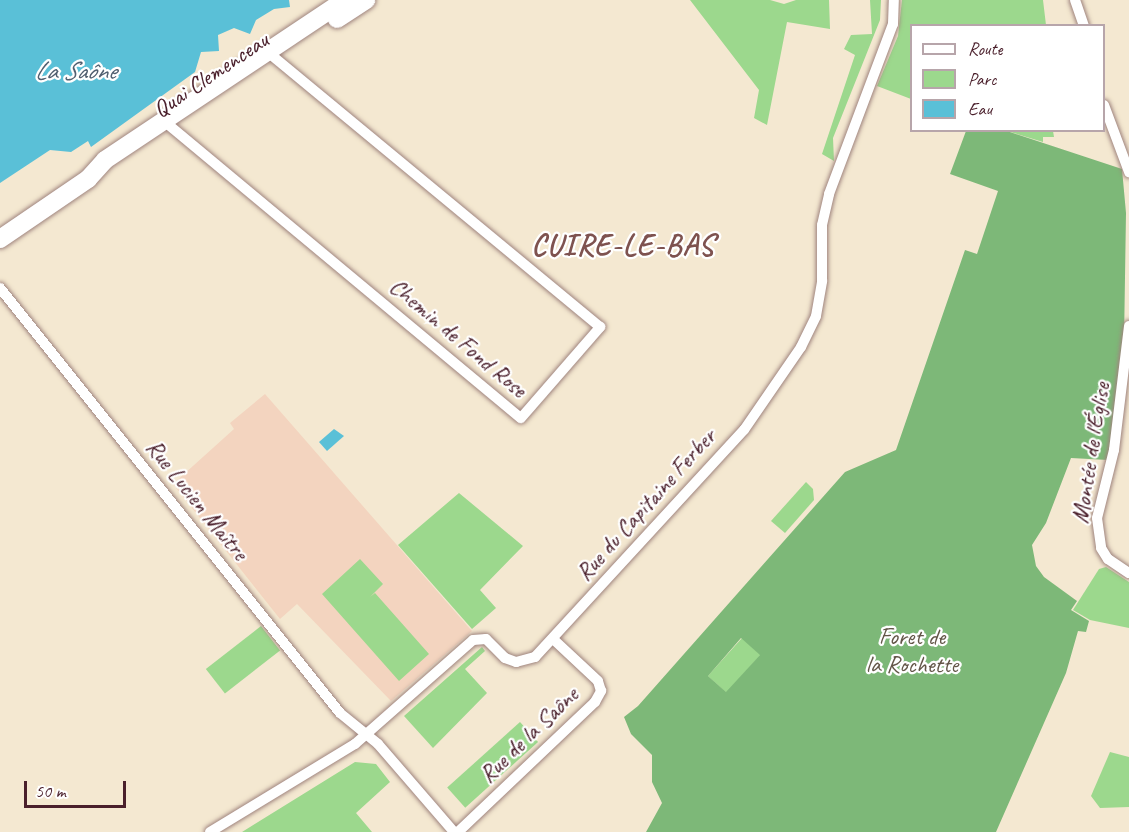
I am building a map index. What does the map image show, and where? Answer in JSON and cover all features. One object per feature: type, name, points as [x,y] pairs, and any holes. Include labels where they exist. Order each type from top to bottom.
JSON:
[{"type":"main road","name":"Quai Clemenceau","points":[[0,239],[88,179],[111,170],[169,124],[355,1]]},
{"type":"street","name":"Rue du Capitaine Ferber","points":[[210,832],[365,734],[472,640],[483,638],[506,658],[527,662],[553,639],[744,430],[801,347],[820,302],[822,228],[829,194],[893,24],[894,0]]},
{"type":"street","points":[[1075,0],[1083,24]]},
{"type":"street","name":"Chemin de Fond Rose","points":[[169,124],[521,418],[600,327],[271,56]]},
{"type":"street","points":[[1105,108],[1129,172]]},
{"type":"street","name":"Rue Lucien Maître","points":[[0,288],[340,712],[365,734],[456,832]]},
{"type":"street","name":"Montée de l'Église","points":[[1129,326],[1114,450],[1097,518],[1101,548],[1108,559],[1129,573]]},
{"type":"street","name":"Rue de la Saône","points":[[456,832],[595,702],[601,691],[598,681],[553,639]]},
{"type":"shaded area","points":[[265,394],[472,631],[391,701],[297,604],[280,619],[173,484],[234,429],[230,423]]},
{"type":"green space","points":[[690,0],[770,0],[784,4],[796,0],[829,0],[830,29],[787,22],[767,125],[754,118],[759,90]]},
{"type":"green space","points":[[870,0],[881,0],[880,20],[833,138],[834,161],[822,154],[855,55],[844,49],[851,35],[872,34]]},
{"type":"green space","points":[[902,0],[1043,0],[1046,24],[910,24],[910,99],[877,86],[898,36]]},
{"type":"green space","name":"Foret de la Rochette","points":[[966,132],[1010,132],[1122,169],[1126,213],[1124,342],[1108,460],[1071,458],[1046,523],[1032,545],[1036,566],[1044,577],[1077,601],[1071,610],[1089,621],[1086,632],[1078,631],[1066,673],[996,832],[646,832],[662,803],[652,782],[652,755],[631,734],[624,717],[638,706],[845,472],[896,450],[965,250],[977,254],[998,191],[950,174]],"holes":[[[741,638],[760,655],[726,692],[708,676]]]},
{"type":"green space","points":[[1010,132],[1053,132],[1054,137],[1043,137],[1043,142]]},
{"type":"green space","points":[[806,482],[813,489],[814,500],[785,533],[771,521]]},
{"type":"green space","points":[[459,493],[523,546],[480,590],[496,608],[472,629],[398,545]]},
{"type":"green space","points":[[360,559],[383,584],[370,597],[375,593],[429,654],[399,681],[322,594]]},
{"type":"green space","points":[[1106,567],[1129,582],[1129,628],[1090,620],[1073,610],[1099,569]]},
{"type":"green space","points":[[261,626],[280,650],[225,694],[206,669]]},
{"type":"green space","points":[[742,638],[761,655],[726,693],[708,676]]},
{"type":"green space","points":[[482,647],[485,651],[465,669],[487,693],[433,748],[404,716]]},
{"type":"green space","points":[[520,722],[538,742],[465,808],[447,788]]},
{"type":"green space","points":[[1110,752],[1129,757],[1129,807],[1100,808],[1091,796]]},
{"type":"green space","points":[[355,762],[376,764],[390,782],[356,813],[372,832],[242,832]]},
{"type":"water","name":"La Saône","points":[[0,0],[289,0],[290,7],[274,9],[256,20],[250,34],[234,28],[218,35],[219,51],[201,52],[195,72],[91,147],[88,141],[71,152],[50,150],[0,183]]},
{"type":"water","points":[[334,429],[344,436],[327,451],[319,442]]},
{"type":"district","name":"CUIRE-LE-BAS","points":[[623,245]]}]
